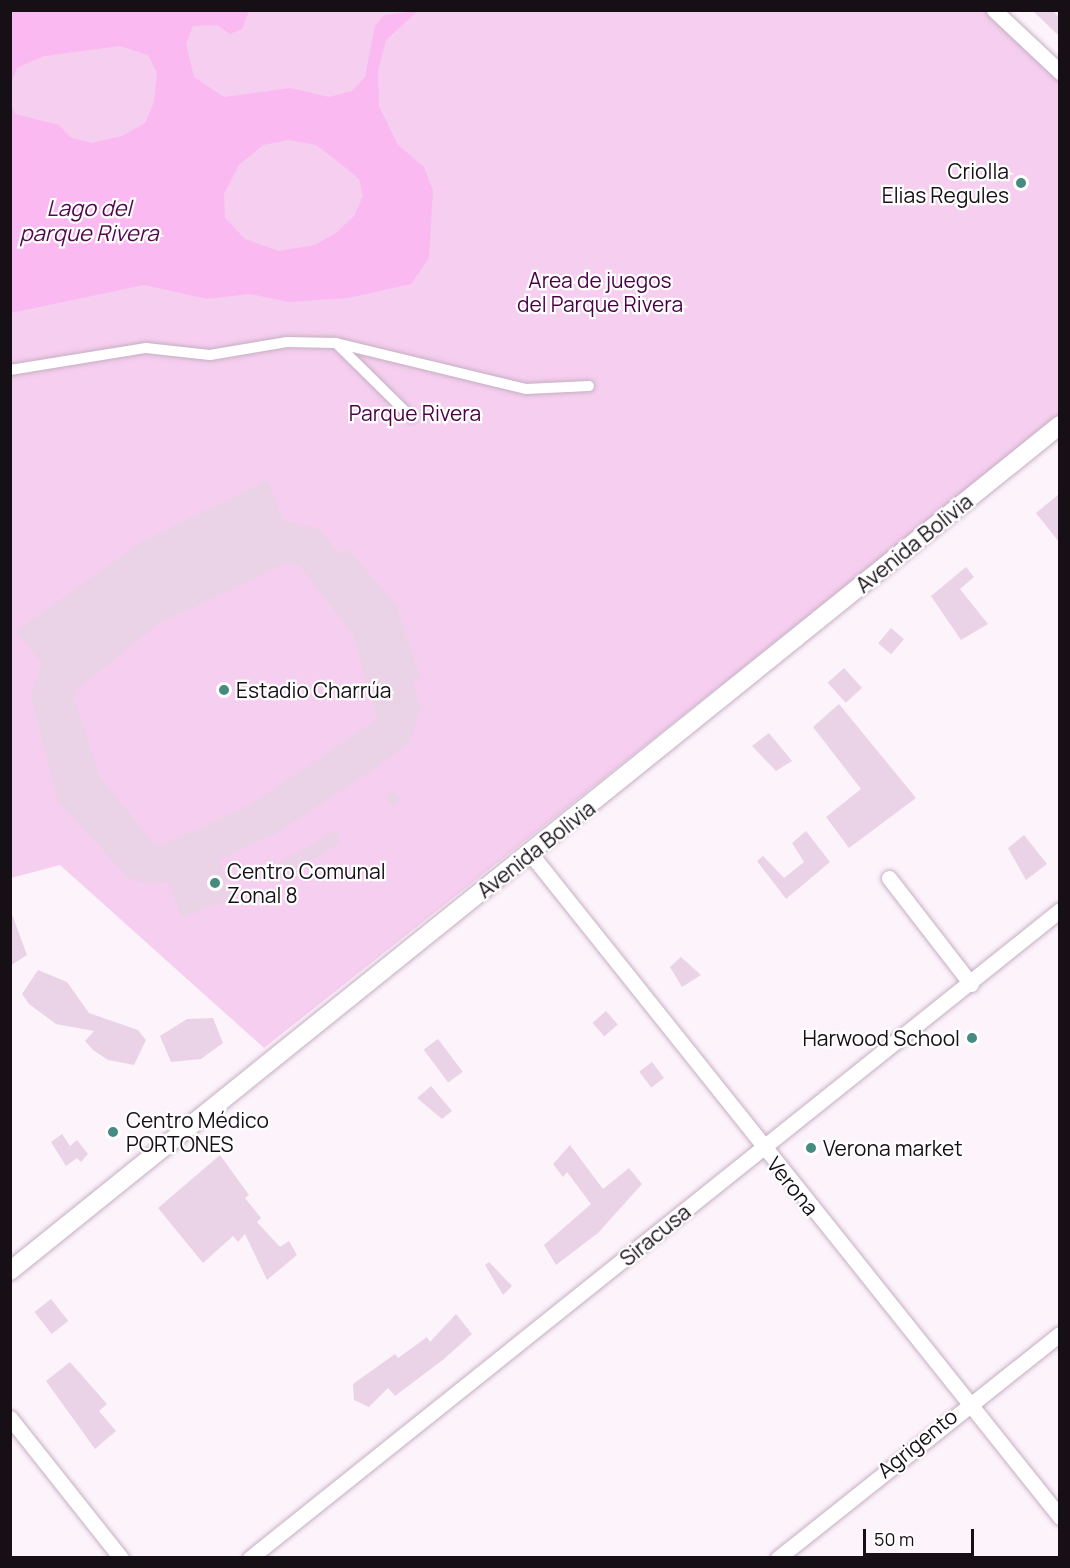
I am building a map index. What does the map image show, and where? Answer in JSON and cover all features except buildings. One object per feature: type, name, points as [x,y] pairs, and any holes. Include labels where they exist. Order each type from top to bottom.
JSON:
[{"type":"street","points":[[994,10],[1059,72]]},
{"type":"street","points":[[10,370],[146,348],[210,355],[287,342],[336,343],[526,389],[590,386]]},
{"type":"street","points":[[336,343],[411,417]]},
{"type":"street","name":"Avenida Bolivia","points":[[10,1271],[1059,425]]},
{"type":"street","name":"Verona","points":[[530,853],[763,1149],[1059,1517]]},
{"type":"street","points":[[889,878],[971,984]]},
{"type":"street","name":"Siracusa","points":[[250,1557],[971,984],[1059,910]]},
{"type":"street","name":"Agrigento","points":[[778,1557],[967,1402],[1059,1334]]},
{"type":"street","points":[[10,1418],[121,1557]]},
{"type":"green space","name":"Parque Rivera","points":[[11,11],[991,11],[1059,76],[1059,417],[264,1048],[60,865],[11,878]]},
{"type":"water","name":"Lago del parque Rivera","points":[[11,10],[249,11],[242,29],[230,34],[217,25],[193,26],[186,44],[194,77],[224,97],[290,88],[329,97],[352,91],[365,77],[375,26],[384,15],[418,11],[386,40],[378,71],[379,106],[398,145],[424,167],[433,191],[429,258],[411,284],[348,298],[288,302],[250,294],[207,299],[144,285],[11,313],[11,104],[15,114],[59,125],[70,137],[91,143],[122,136],[145,123],[154,102],[157,73],[148,55],[120,46],[44,56],[17,68],[11,84]],"holes":[[[289,140],[316,145],[359,179],[363,196],[354,216],[336,233],[315,245],[279,251],[245,239],[225,218],[224,194],[239,165],[263,145]]]},
{"type":"place","name":"Criolla Elias Regules","points":[[1021,183]]},
{"type":"place","name":"Estadio Charrúa","points":[[224,690]]},
{"type":"place","name":"Centro Comunal Zonal 8","points":[[215,883]]},
{"type":"place","name":"Harwood School","points":[[972,1038]]},
{"type":"place","name":"Centro Médico PORTONES","points":[[113,1132]]},
{"type":"place","name":"Verona market","points":[[811,1148]]},
{"type":"park label","name":"Area de juegos del Parque Rivera","points":[[600,292]]}]
